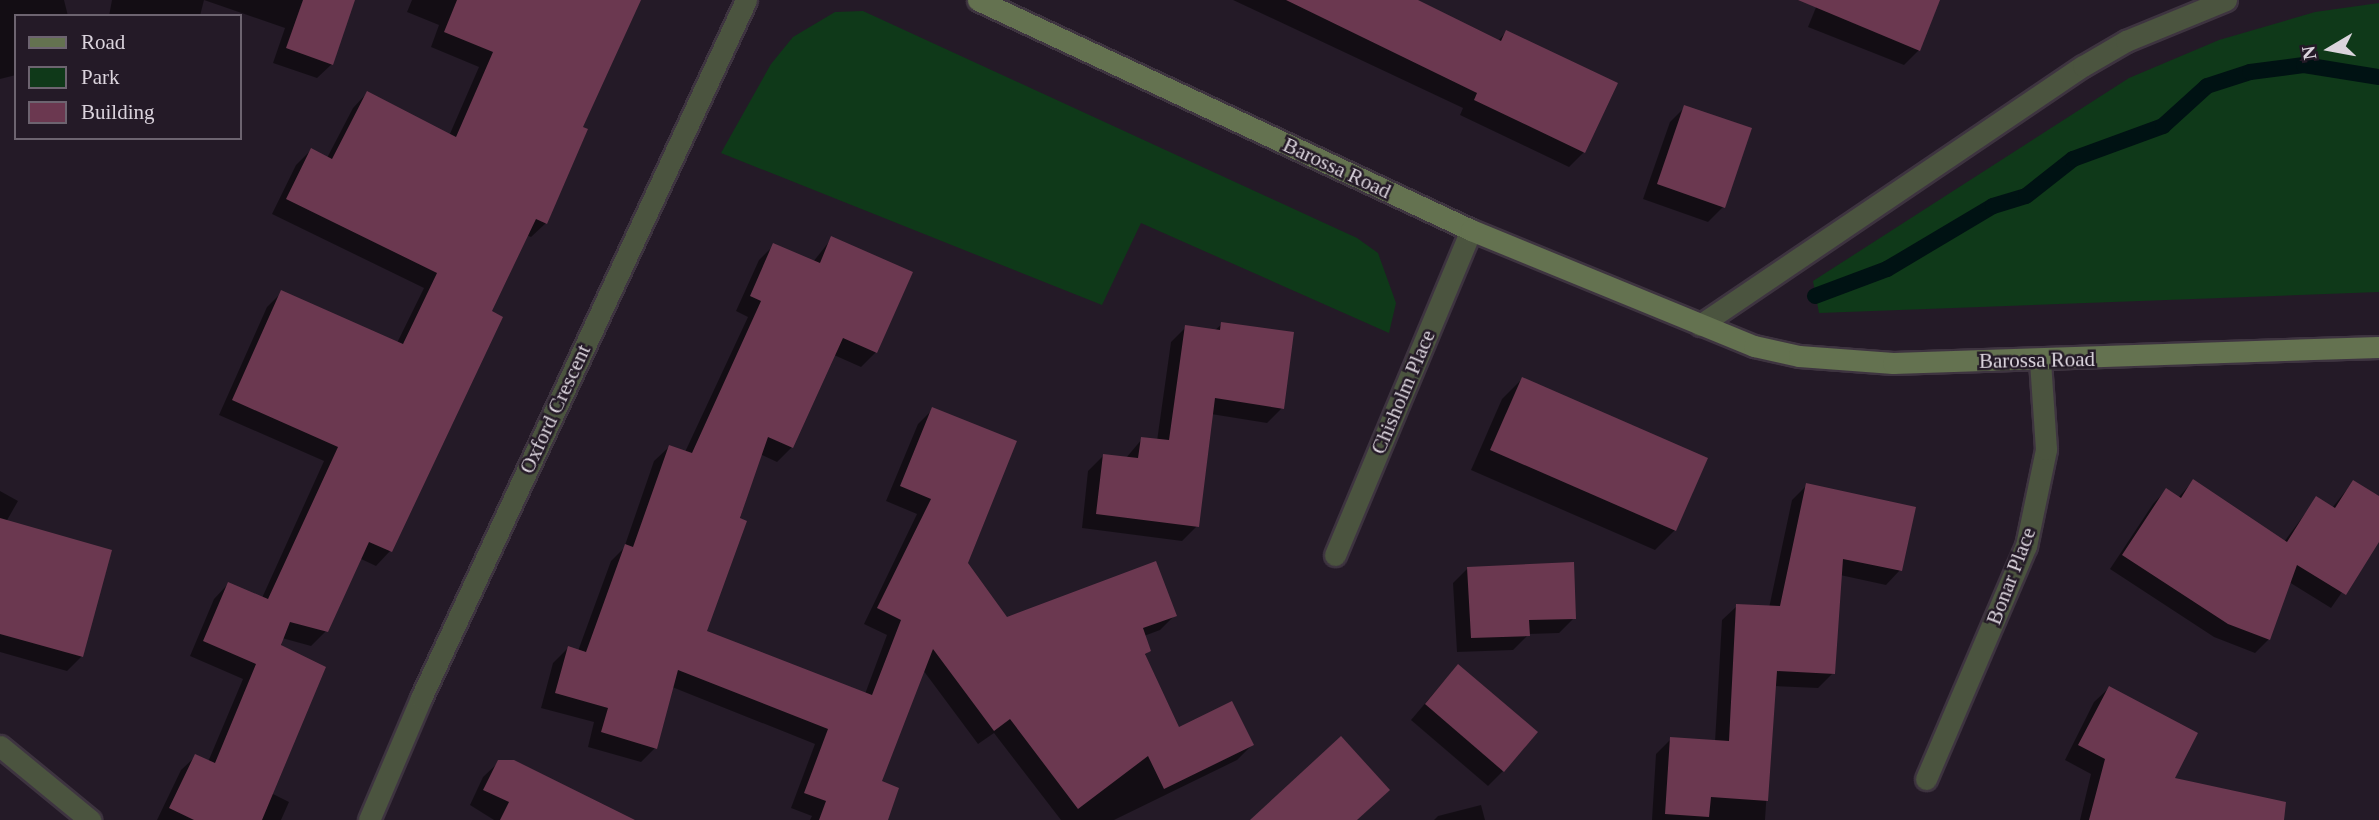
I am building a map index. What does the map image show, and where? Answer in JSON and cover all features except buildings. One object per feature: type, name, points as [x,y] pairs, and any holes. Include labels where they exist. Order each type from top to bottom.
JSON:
[{"type":"street","name":"Oxford Crescent","points":[[369,820],[421,698],[746,0]]},
{"type":"street","name":"Barossa Road","points":[[978,0],[1471,230],[1754,346],[1799,356],[1893,363],[2040,361],[2379,347]]},
{"type":"street","points":[[1700,325],[2083,66],[2126,41],[2225,0]]},
{"type":"street","name":"Chisholm Place","points":[[1335,555],[1471,230]]},
{"type":"street","name":"Bonar Place","points":[[1926,779],[2029,534],[2046,449],[2040,361]]},
{"type":"street","points":[[0,746],[90,820]]},
{"type":"green space","points":[[2379,3],[2379,292],[1819,313],[1813,281],[2129,78],[2219,40],[2315,12]]},
{"type":"green space","points":[[863,11],[1357,238],[1378,253],[1396,303],[1389,333],[1141,223],[1102,305],[721,153],[771,64],[793,37],[835,12]]},
{"type":"waterway","points":[[1815,296],[1887,269],[1993,206],[2026,196],[2073,159],[2163,126],[2207,86],[2250,72],[2304,65],[2379,77]]}]
